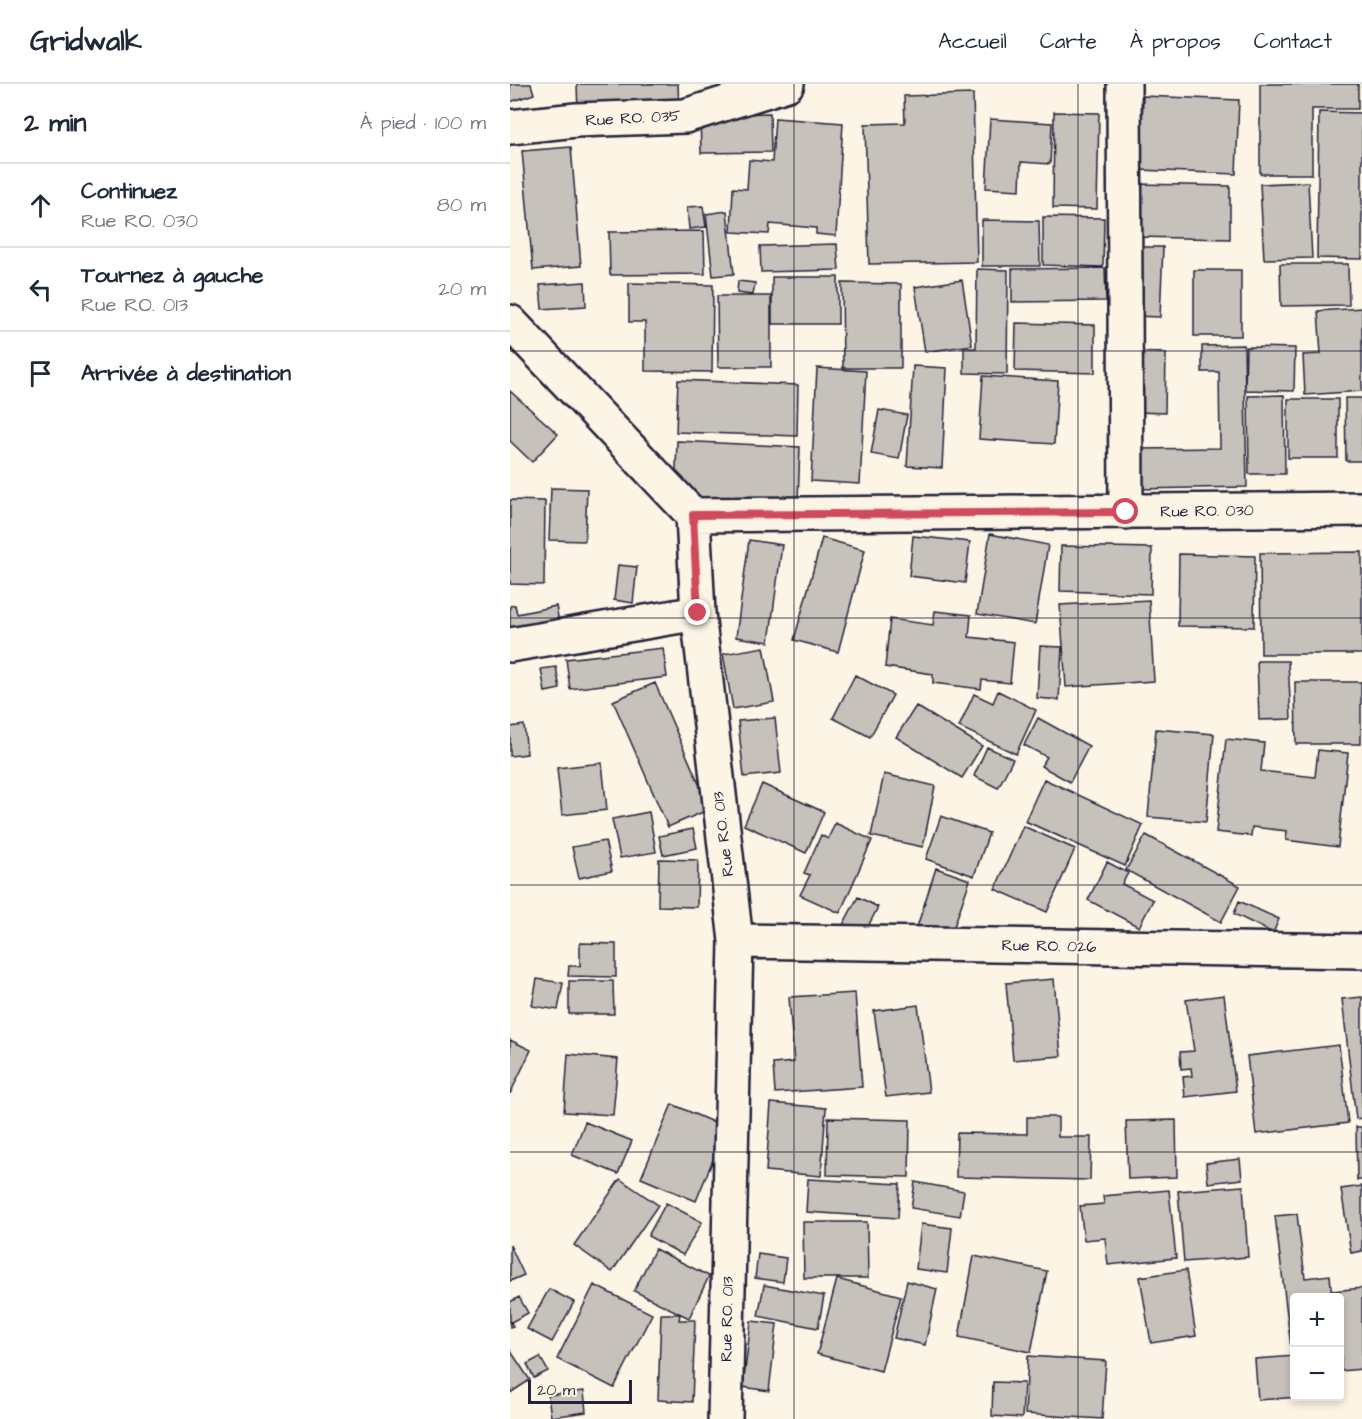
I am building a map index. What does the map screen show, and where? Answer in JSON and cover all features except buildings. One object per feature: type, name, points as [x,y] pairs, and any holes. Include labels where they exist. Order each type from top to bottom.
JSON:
[{"type":"street","name":"Rue RO. 035","points":[[510,127],[576,120],[685,116],[787,84]]},
{"type":"street","points":[[1124,84],[1126,512]]},
{"type":"street","points":[[510,322],[693,515]]},
{"type":"street","name":"Rue RO. 030","points":[[693,515],[1362,509]]},
{"type":"street","name":"Rue RO. 013","points":[[693,515],[698,613],[736,941],[725,1419]]},
{"type":"street","points":[[510,645],[698,613]]},
{"type":"street","name":"Rue RO. 026","points":[[736,941],[1362,951]]},
{"type":"route","points":[[698,613],[693,515],[1126,512]]}]
